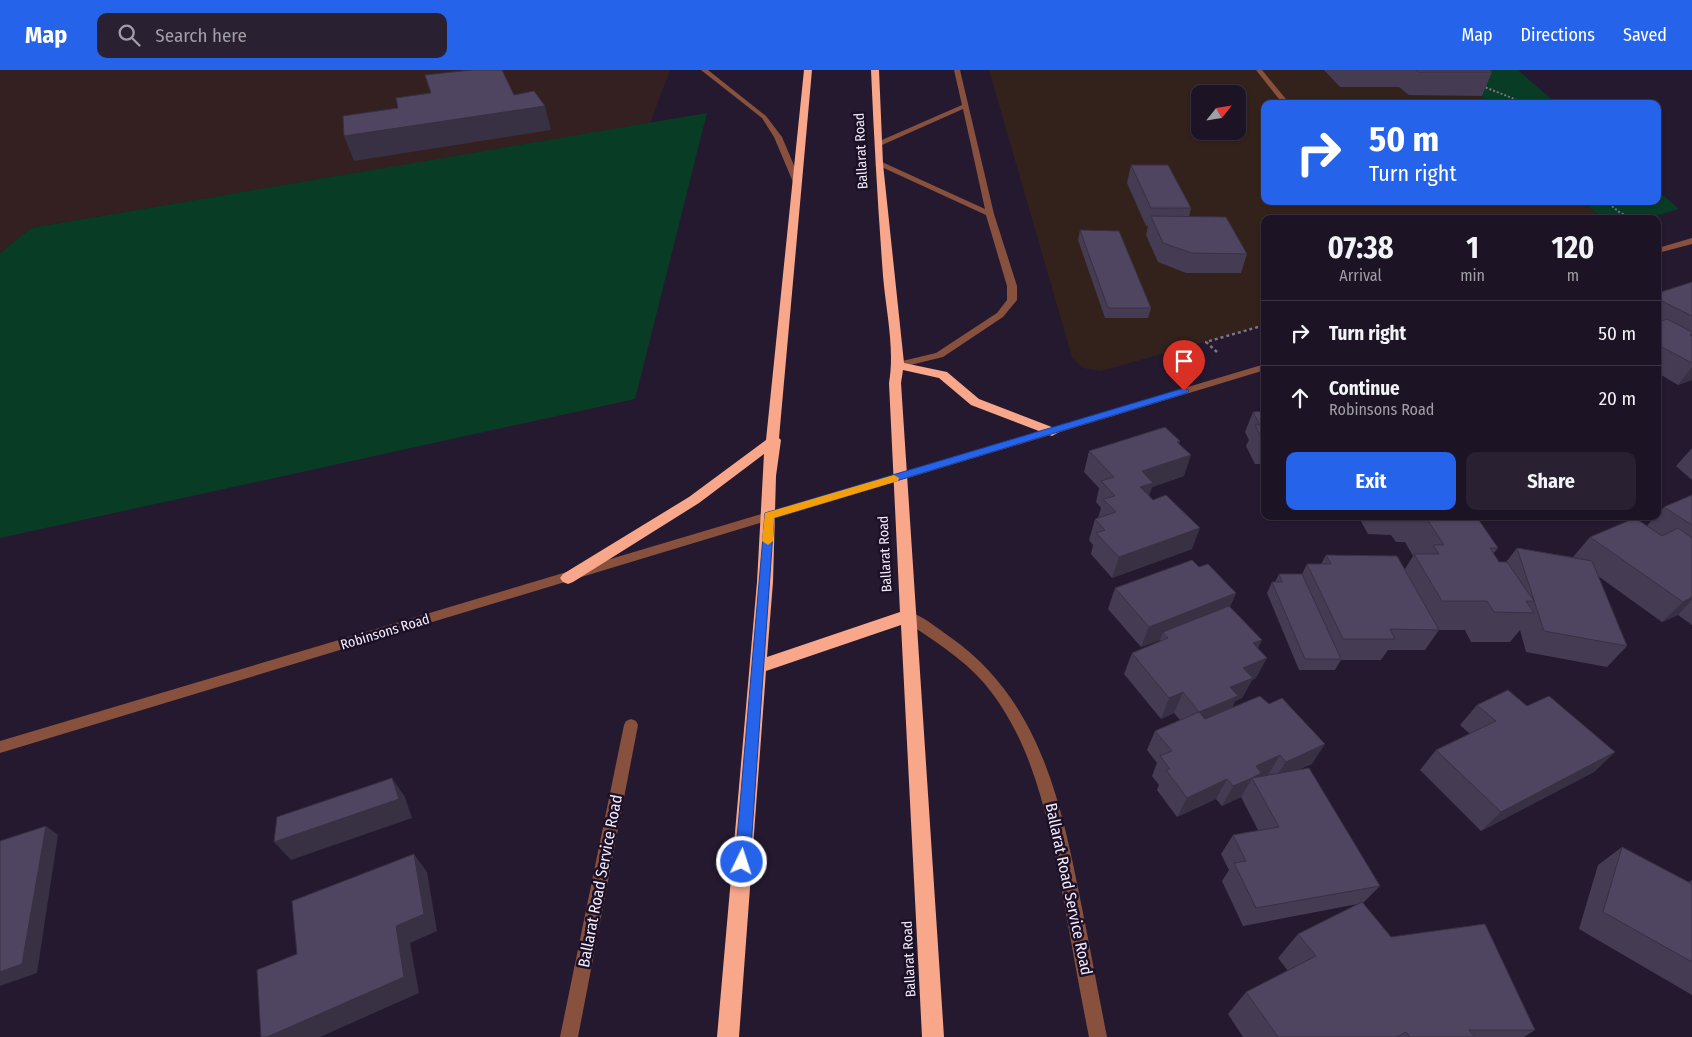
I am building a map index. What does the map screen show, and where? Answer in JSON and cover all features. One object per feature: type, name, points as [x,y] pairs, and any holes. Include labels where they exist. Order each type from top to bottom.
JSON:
[{"type":"highway","points":[[728,1037],[758,667],[769,516],[769,476],[774,440],[808,70]]},
{"type":"highway","name":"Ballarat Road","points":[[875,70],[891,308],[898,365],[895,383],[933,1037]]},
{"type":"highway","points":[[898,365],[943,375],[976,402],[1052,432]]},
{"type":"highway","points":[[568,578],[694,500],[774,440]]},
{"type":"highway","points":[[758,667],[908,616]]},
{"type":"street","points":[[704,70],[764,117],[772,126],[797,182]]},
{"type":"street","points":[[898,365],[939,355],[1000,315],[1012,300],[1012,286],[990,214],[957,70]]},
{"type":"street","points":[[1259,70],[1284,100]]},
{"type":"street","points":[[879,143],[965,106]]},
{"type":"street","points":[[880,164],[990,214]]},
{"type":"street","points":[[1661,250],[1692,241]]},
{"type":"street","points":[[900,476],[1261,368]]},
{"type":"street","name":"Robinsons Road","points":[[0,747],[568,578],[900,476]]},
{"type":"street","name":"Ballarat Road Service Road","points":[[908,616],[965,655],[983,672],[1005,701],[1026,738],[1050,797],[1057,823],[1098,1037]]},
{"type":"street","name":"Ballarat Road Service Road","points":[[569,1037],[631,725]]},
{"type":"path","points":[[1477,83],[1517,100]]},
{"type":"path","points":[[1611,205],[1625,215]]},
{"type":"path","points":[[1241,374],[1206,342],[1261,326]]},
{"type":"shaded area","points":[[0,70],[670,70],[650,123],[31,228],[0,253]]},
{"type":"shaded area","points":[[989,70],[1455,70],[1486,100],[1261,100],[1261,205],[1586,205],[1599,215],[1261,215],[1261,326],[1101,371],[1083,368],[1072,357]]},
{"type":"green space","points":[[1455,70],[1518,70],[1552,100],[1486,100]]},
{"type":"green space","points":[[707,113],[635,399],[0,538],[0,253],[31,228]]},
{"type":"green space","points":[[1661,194],[1679,209],[1659,215],[1599,215],[1586,205],[1661,205]]},
{"type":"building","points":[[471,70],[502,70],[514,95],[534,91],[545,106],[344,136],[343,116],[398,108],[396,98],[431,93],[425,75]]},
{"type":"building","points":[[1416,70],[1490,70],[1492,72],[1418,72]]},
{"type":"building","points":[[1131,165],[1168,165],[1191,208],[1151,208]]},
{"type":"building","points":[[1151,216],[1226,217],[1247,254],[1192,253],[1163,243]]},
{"type":"building","points":[[1080,230],[1119,231],[1151,308],[1108,308]]},
{"type":"building","points":[[1692,282],[1692,316],[1661,300],[1661,292]]},
{"type":"building","points":[[1667,319],[1692,332],[1690,335],[1692,336],[1692,363],[1661,347],[1661,321]]},
{"type":"building","points":[[1261,411],[1261,437],[1255,425],[1260,425],[1253,412]]},
{"type":"building","points":[[1165,427],[1191,455],[1142,471],[1153,483],[1140,487],[1153,500],[1166,495],[1200,528],[1119,557],[1096,533],[1105,530],[1095,519],[1116,512],[1103,499],[1115,496],[1101,481],[1114,477],[1089,451]]},
{"type":"building","points":[[1692,495],[1692,525],[1664,507]]},
{"type":"building","points":[[1428,520],[1479,520],[1498,548],[1490,548],[1499,562],[1507,562],[1534,601],[1526,601],[1534,613],[1494,612],[1487,601],[1442,601],[1414,554],[1439,554],[1433,545],[1444,545]]},
{"type":"building","points":[[1630,520],[1638,520],[1662,536],[1678,528],[1692,538],[1692,597],[1683,602],[1590,537]]},
{"type":"building","points":[[1517,548],[1592,561],[1627,646],[1544,631]]},
{"type":"building","points":[[1326,555],[1397,556],[1439,630],[1390,629],[1395,639],[1343,639],[1307,564],[1331,564]]},
{"type":"building","points":[[1192,560],[1199,567],[1208,564],[1236,593],[1149,627],[1115,588]]},
{"type":"building","points":[[1279,574],[1302,574],[1341,659],[1305,659],[1272,582],[1282,582]]},
{"type":"building","points":[[1229,606],[1262,640],[1253,643],[1267,658],[1243,668],[1253,678],[1230,687],[1238,696],[1199,712],[1183,692],[1169,698],[1132,653],[1168,638],[1163,632]]},
{"type":"building","points":[[1508,690],[1527,706],[1549,696],[1615,752],[1501,812],[1436,750],[1496,721],[1477,705]]},
{"type":"building","points":[[1260,696],[1269,704],[1282,698],[1325,744],[1286,762],[1280,755],[1256,766],[1261,773],[1233,786],[1227,779],[1187,798],[1166,770],[1170,769],[1160,756],[1172,751],[1155,731],[1199,712],[1205,719]]},
{"type":"building","points":[[1309,768],[1380,886],[1256,908],[1234,863],[1246,861],[1233,835],[1279,827],[1252,778]]},
{"type":"building","points":[[392,778],[399,799],[274,842],[277,817]]},
{"type":"building","points":[[46,826],[22,964],[0,972],[0,841]]},
{"type":"building","points":[[1622,847],[1692,884],[1692,962],[1603,912]]},
{"type":"building","points":[[414,854],[424,914],[396,926],[404,977],[267,1037],[261,1037],[257,970],[297,954],[292,901]]},
{"type":"building","points":[[1362,902],[1391,937],[1485,924],[1535,1030],[1469,1030],[1475,1037],[1410,1037],[1406,1032],[1397,1037],[1278,1037],[1246,992],[1316,956],[1298,934]]},
{"type":"slow traffic","points":[[768,541],[769,516],[894,478]]},
{"type":"route","points":[[742,862],[769,516],[1184,391]]}]
